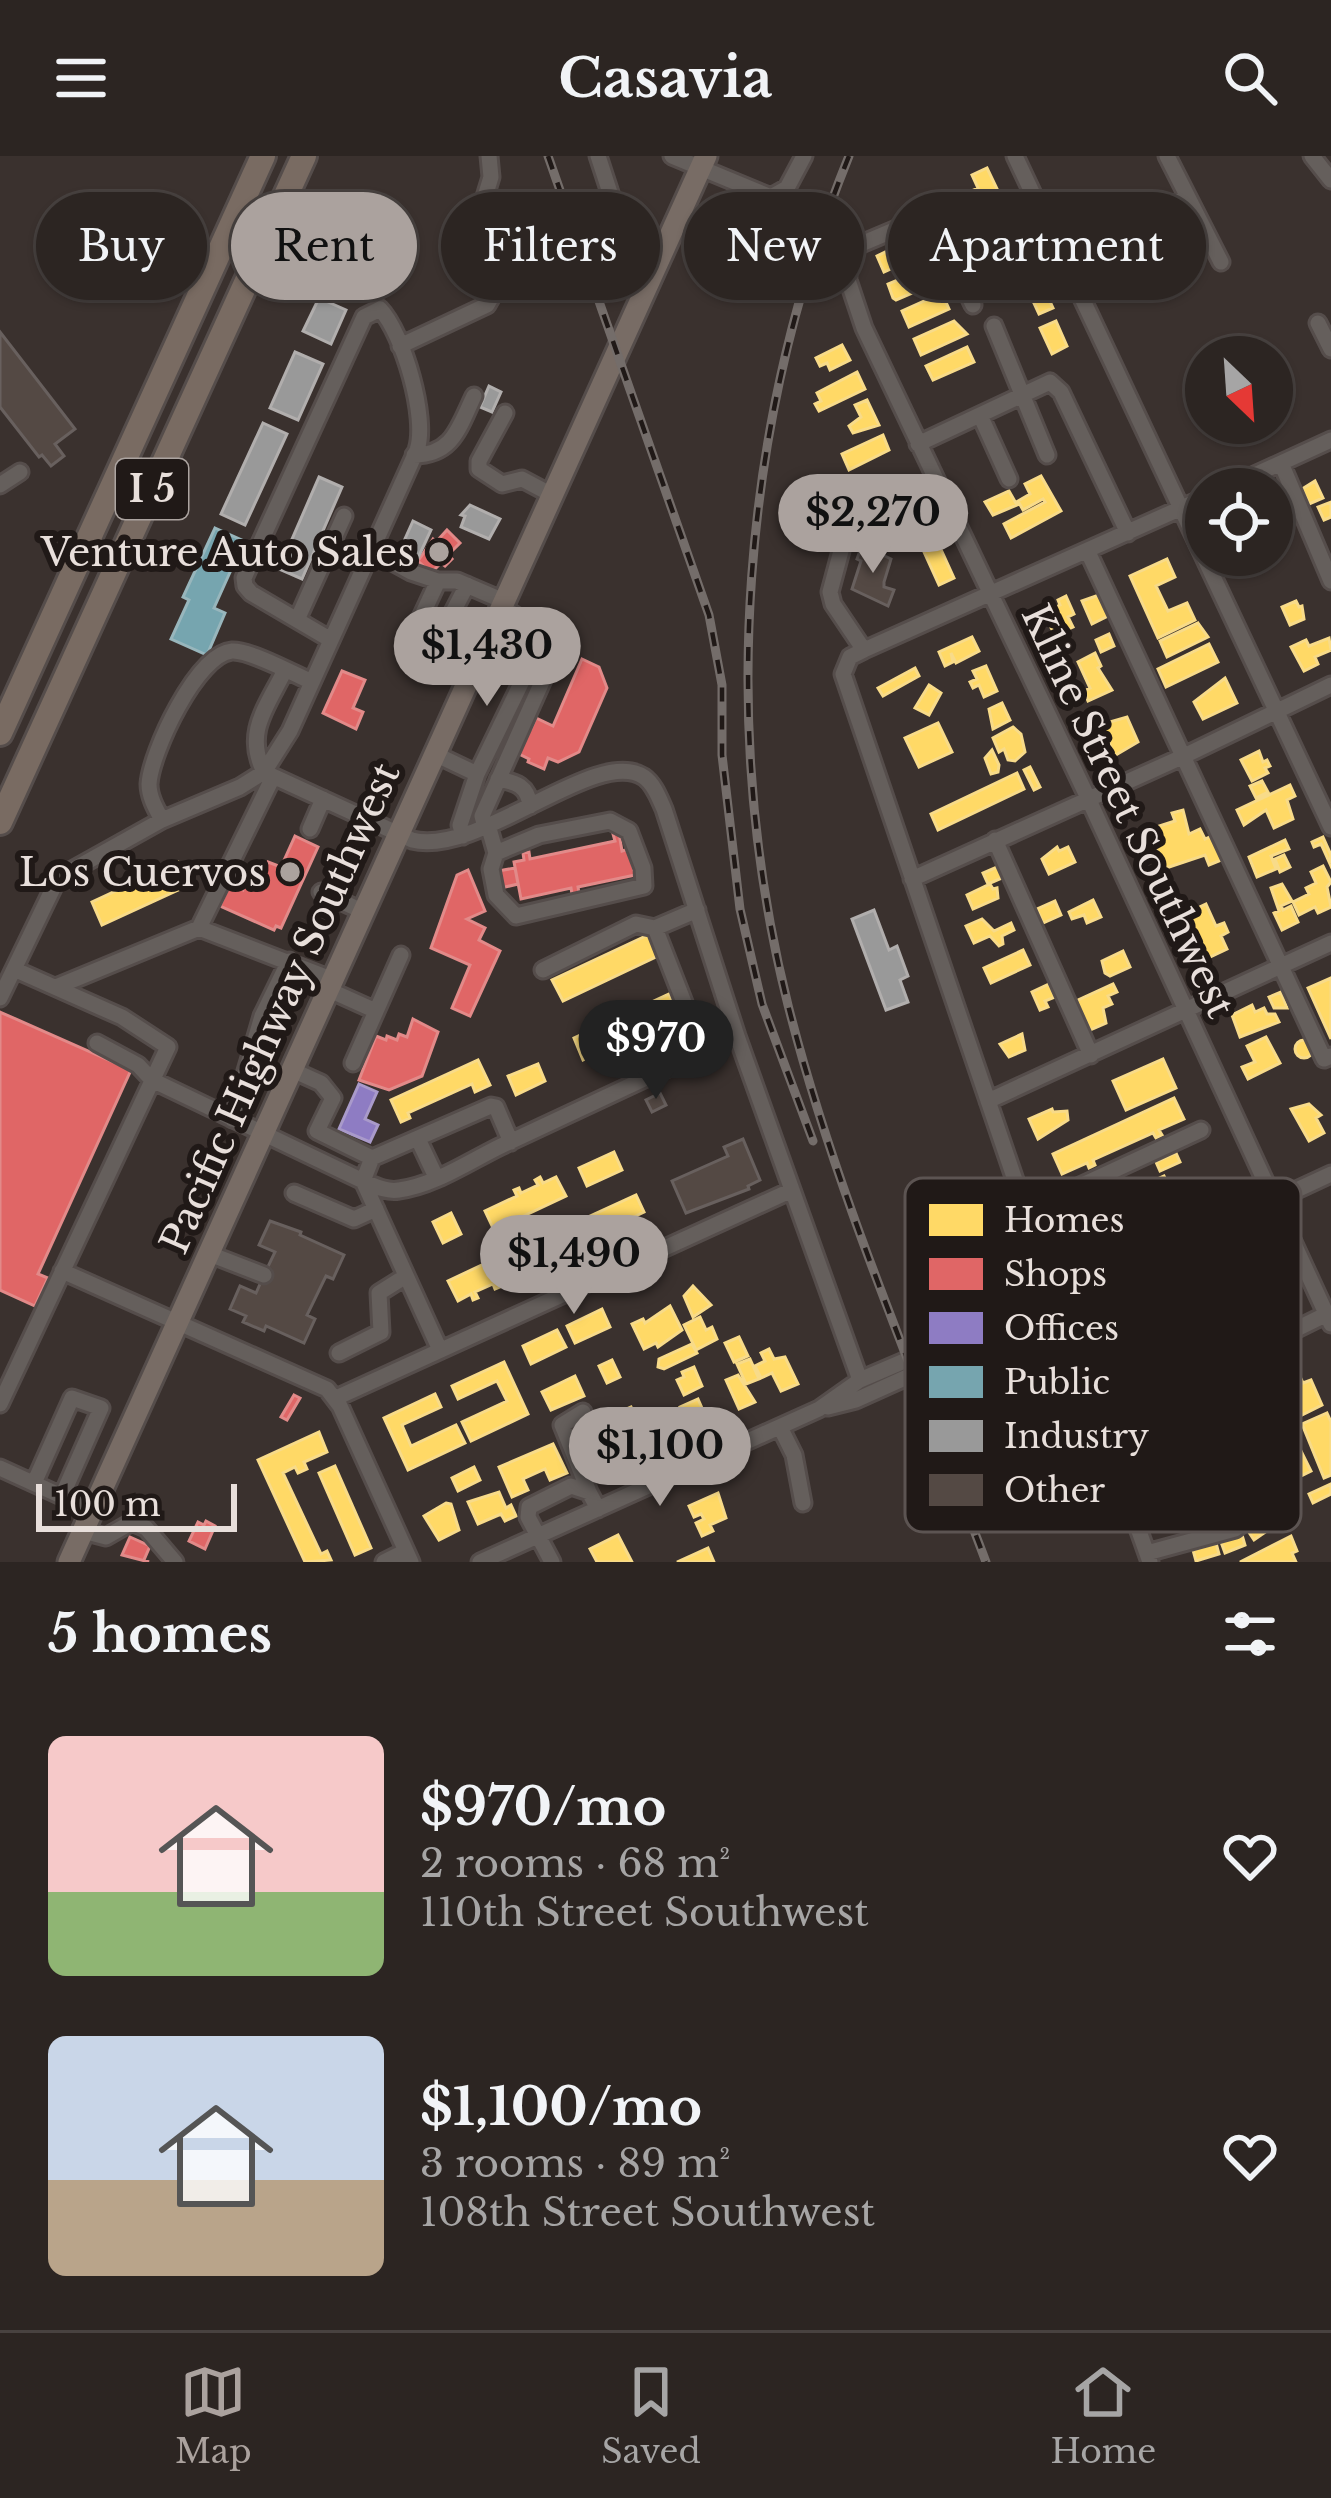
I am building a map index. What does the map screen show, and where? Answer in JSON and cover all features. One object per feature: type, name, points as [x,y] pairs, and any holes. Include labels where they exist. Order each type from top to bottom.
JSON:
[{"type":"highway","name":"I 5","points":[[0,733],[263,156]]},
{"type":"highway","name":"I 5","points":[[0,822],[304,156]]},
{"type":"main road","name":"Pacific Highway Southwest","points":[[69,1562],[703,162]]},
{"type":"street","points":[[400,346],[487,305],[498,286],[480,213],[491,177],[489,156]]},
{"type":"street","points":[[598,156],[610,192]]},
{"type":"street","points":[[672,156],[703,162],[771,197],[787,188],[804,156]]},
{"type":"street","points":[[1015,156],[1032,192]]},
{"type":"street","points":[[1167,156],[1183,192]]},
{"type":"street","points":[[1312,156],[1331,180]]},
{"type":"street","name":"Kline Street Southwest","points":[[973,304],[936,227],[925,217],[847,250],[848,280],[864,328],[1265,1178]]},
{"type":"street","points":[[1206,235],[1221,262]]},
{"type":"street","points":[[1083,300],[1331,827]]},
{"type":"street","points":[[56,987],[199,928],[331,640],[421,436],[421,418],[400,346],[392,322],[380,309],[364,317],[244,578],[251,593],[331,640]]},
{"type":"street","points":[[1318,323],[1331,349]]},
{"type":"street","points":[[994,326],[1047,455]]},
{"type":"street","points":[[918,444],[1050,382],[1061,392],[1128,533]]},
{"type":"street","points":[[414,455],[435,454],[452,442],[474,396]]},
{"type":"street","points":[[505,413],[479,461],[479,470],[502,484],[522,479],[554,496]]},
{"type":"street","points":[[980,415],[1009,479]]},
{"type":"street","points":[[1270,468],[1331,440]]},
{"type":"street","points":[[1281,463],[1331,581]]},
{"type":"street","points":[[0,485],[20,472]]},
{"type":"street","points":[[853,506],[830,592],[864,650]]},
{"type":"street","points":[[1014,1178],[843,674],[850,657],[864,650],[1185,507]]},
{"type":"street","points":[[297,620],[344,516]]},
{"type":"street","points":[[371,550],[411,572],[467,585],[505,605],[544,634],[555,653],[482,816],[496,853],[490,869],[496,895],[516,916],[644,886],[643,868],[629,831],[610,821],[539,835],[496,853]]},
{"type":"street","points":[[1088,552],[1324,1059],[1331,1056]]},
{"type":"street","points":[[438,581],[409,643],[420,655],[433,650],[467,585]]},
{"type":"street","points":[[463,836],[460,825],[477,774],[544,634]]},
{"type":"street","points":[[162,820],[151,796],[153,767],[203,667],[219,655],[239,651],[312,682]]},
{"type":"street","points":[[285,670],[254,736],[254,754],[268,775],[431,844],[463,836],[608,771],[646,778],[660,800],[737,1036],[860,1380]]},
{"type":"street","points":[[912,879],[1331,685]]},
{"type":"street","points":[[435,754],[477,774]]},
{"type":"street","points":[[0,998],[58,878],[162,820],[268,775]]},
{"type":"street","points":[[499,779],[518,783],[529,796],[530,806]]},
{"type":"street","points":[[310,830],[323,800]]},
{"type":"street","points":[[995,840],[1091,1055]]},
{"type":"street","points":[[321,892],[362,911]]},
{"type":"street","points":[[543,970],[636,924],[655,928],[697,910]]},
{"type":"street","points":[[199,928],[272,959],[289,961],[376,1011]]},
{"type":"street","points":[[655,928],[703,1052]]},
{"type":"street","points":[[988,1101],[1331,943]]},
{"type":"street","points":[[353,1063],[401,955]]},
{"type":"street","points":[[232,1119],[262,1016],[289,961]]},
{"type":"street","points":[[0,1404],[168,1047],[122,1017],[16,970]]},
{"type":"street","points":[[601,1054],[689,1016]]},
{"type":"street","points":[[97,1042],[138,1065],[152,1080],[363,1181],[396,1191],[436,1177],[737,1036]]},
{"type":"street","points":[[290,1069],[322,1083],[333,1098],[317,1131],[372,1158]]},
{"type":"street","points":[[440,1350],[363,1181],[372,1158],[491,1106],[496,1107],[511,1142]]},
{"type":"street","points":[[1097,1178],[1201,1130]]},
{"type":"street","points":[[418,1139],[436,1177]]},
{"type":"street","points":[[325,1163],[337,1141]]},
{"type":"street","points":[[1301,1188],[1331,1174]]},
{"type":"street","points":[[336,1398],[792,1190]]},
{"type":"street","points":[[294,1193],[354,1219],[376,1209]]},
{"type":"street","points":[[207,1253],[264,1275]]},
{"type":"street","name":"Kline Street Southwest","points":[[1301,1257],[1329,1319]]},
{"type":"street","points":[[62,1271],[307,1377],[336,1398],[408,1557],[384,1562]]},
{"type":"street","points":[[340,1353],[380,1332],[379,1293],[406,1276]]},
{"type":"street","points":[[1301,1331],[1329,1319]]},
{"type":"street","points":[[480,1562],[819,1409],[860,1380],[905,1361]]},
{"type":"street","points":[[819,1409],[905,1379]]},
{"type":"street","points":[[34,1483],[72,1398],[101,1408],[62,1496]]},
{"type":"street","points":[[583,1412],[562,1425],[598,1509]]},
{"type":"street","points":[[780,1427],[794,1455],[803,1502]]},
{"type":"street","points":[[0,1468],[62,1496],[106,1537],[132,1522],[141,1525],[175,1562]]},
{"type":"street","points":[[552,1562],[528,1517],[529,1507],[571,1486],[589,1492]]},
{"type":"street","points":[[1149,1557],[1226,1532]]},
{"type":"building: Homes","points":[[987,168],[999,192],[969,192],[978,188],[972,175]]},
{"type":"building: Homes","points":[[888,251],[888,270],[884,272],[877,256]]},
{"type":"building: Homes","points":[[926,300],[945,300],[949,309],[909,327],[902,311]]},
{"type":"building: Homes","points":[[1033,300],[1049,300],[1053,308],[1039,314]]},
{"type":"building: Homes","points":[[954,321],[967,334],[921,355],[914,339]]},
{"type":"building: Homes","points":[[1056,321],[1067,346],[1052,354],[1040,328]]},
{"type":"building: Homes","points":[[842,345],[850,360],[830,370],[827,363],[820,366],[816,358]]},
{"type":"building: Homes","points":[[967,347],[974,362],[933,380],[926,366]]},
{"type":"building: Homes","points":[[857,372],[865,389],[819,411],[817,393]]},
{"type":"building: Homes","points":[[867,400],[879,425],[853,433],[849,426],[861,417],[855,405]]},
{"type":"building: Homes","points":[[883,435],[889,450],[849,470],[842,454]]},
{"type":"building: Homes","points":[[1041,476],[1061,511],[1011,538],[1004,524],[1045,502],[1023,510],[1018,501],[1030,494],[1025,484]]},
{"type":"building: Homes","points":[[908,478],[929,525],[915,531],[893,485]]},
{"type":"building: Homes","points":[[1315,481],[1323,498],[1309,504],[1302,489]]},
{"type":"building: Homes","points":[[1009,491],[1017,505],[993,515],[985,502]]},
{"type":"building: Homes","points":[[864,498],[877,501],[869,538],[856,535]]},
{"type":"building: Homes","points":[[1331,502],[1331,517],[1324,520],[1318,507]]},
{"type":"building: Homes","points":[[934,534],[954,578],[939,585],[919,541]]},
{"type":"building: Homes","points":[[1167,559],[1175,577],[1156,586],[1168,611],[1187,603],[1195,620],[1158,638],[1130,576]]},
{"type":"building: Homes","points":[[1102,594],[1110,615],[1092,624],[1082,601]]},
{"type":"building: Homes","points":[[1066,596],[1074,614],[1068,617],[1073,627],[1055,635],[1043,613],[1060,605],[1058,600]]},
{"type":"building: Homes","points":[[1296,601],[1304,619],[1290,625],[1282,607]]},
{"type":"building: Homes","points":[[1198,623],[1208,637],[1167,657],[1160,641]]},
{"type":"building: Homes","points":[[1109,634],[1114,646],[1101,652],[1096,640]]},
{"type":"building: Homes","points":[[972,637],[979,651],[956,663],[951,653],[953,662],[945,666],[939,652]]},
{"type":"building: Homes","points":[[1329,638],[1331,650],[1315,657],[1318,664],[1304,671],[1291,647]]},
{"type":"building: Homes","points":[[1209,644],[1218,662],[1166,687],[1158,669]]},
{"type":"building: Homes","points":[[1095,653],[1112,690],[1088,701],[1084,691],[1090,688],[1078,662]]},
{"type":"building: Homes","points":[[986,666],[997,691],[984,697],[979,685],[973,688],[970,682],[977,679],[973,671]]},
{"type":"building: Homes","points":[[915,668],[919,676],[883,696],[878,688]]},
{"type":"building: Homes","points":[[1225,678],[1237,703],[1203,719],[1194,702]]},
{"type":"building: Homes","points":[[929,685],[941,693],[929,715],[915,708]]},
{"type":"building: Homes","points":[[1002,703],[1010,720],[993,729],[989,709]]},
{"type":"building: Homes","points":[[1127,717],[1138,742],[1114,756],[1107,736],[1102,738],[1096,726]]},
{"type":"building: Homes","points":[[938,723],[952,752],[919,767],[905,738]]},
{"type":"building: Homes","points":[[1013,727],[1021,734],[1025,752],[1015,761],[1008,760],[1004,749],[999,752],[993,738]]},
{"type":"building: Homes","points":[[992,750],[999,765],[998,772],[991,774],[985,758]]},
{"type":"building: Homes","points":[[1259,751],[1270,766],[1265,768],[1268,773],[1252,781],[1241,760]]},
{"type":"building: Homes","points":[[1030,767],[1040,787],[1034,790],[1024,770]]},
{"type":"building: Homes","points":[[1017,773],[1024,789],[938,830],[931,814]]},
{"type":"building: Homes","points":[[1262,781],[1268,792],[1256,798],[1250,786]]},
{"type":"building: Homes","points":[[1290,785],[1295,796],[1287,800],[1293,819],[1274,828],[1266,810],[1244,825],[1237,810]]},
{"type":"building: Homes","points":[[1183,810],[1189,834],[1200,829],[1205,839],[1214,835],[1224,859],[1209,865],[1205,855],[1163,869],[1150,829],[1175,821],[1172,813]]},
{"type":"building: Homes","points":[[1323,837],[1330,864],[1321,844],[1314,847],[1312,842]]},
{"type":"building: Homes","points":[[1285,840],[1289,849],[1271,856],[1276,869],[1257,877],[1249,857]]},
{"type":"building: Homes","points":[[1057,847],[1059,851],[1068,847],[1075,862],[1049,874],[1042,859]]},
{"type":"building: Homes","points":[[1284,855],[1290,867],[1280,872],[1275,859]]},
{"type":"building: Homes","points":[[178,862],[189,885],[102,925],[92,902]]},
{"type":"building: Homes","points":[[1004,864],[1009,875],[988,884],[983,873]]},
{"type":"building: Homes","points":[[1323,866],[1331,882],[1327,887],[1331,907],[1318,913],[1315,907],[1299,915],[1293,902],[1309,894],[1306,888],[1316,883],[1311,872]]},
{"type":"building: Homes","points":[[990,884],[997,888],[998,898],[973,909],[967,895]]},
{"type":"building: Homes","points":[[1282,884],[1292,901],[1281,906],[1283,910],[1291,906],[1298,922],[1282,930],[1271,888]]},
{"type":"building: Homes","points":[[1093,900],[1101,917],[1087,923],[1084,915],[1072,919],[1069,912]]},
{"type":"building: Homes","points":[[1055,901],[1061,915],[1043,923],[1037,909]]},
{"type":"building: Homes","points":[[1206,904],[1216,926],[1224,923],[1228,932],[1221,936],[1227,949],[1208,958],[1187,913]]},
{"type":"building: Homes","points":[[982,919],[994,931],[1011,923],[1014,930],[1002,936],[999,946],[990,936],[974,943],[966,926]]},
{"type":"building: Homes","points":[[650,934],[658,956],[563,1001],[552,980]]},
{"type":"building: Homes","points":[[1023,950],[1030,965],[991,983],[984,968]]},
{"type":"building: Homes","points":[[1123,951],[1130,967],[1110,976],[1105,973],[1102,961]]},
{"type":"building: Homes","points":[[1331,978],[1331,1039],[1308,988]]},
{"type":"building: Homes","points":[[1049,984],[1055,997],[1040,1010],[1032,992]]},
{"type":"building: Homes","points":[[1113,984],[1117,992],[1108,996],[1112,1004],[1103,1008],[1106,1023],[1090,1030],[1076,1001]]},
{"type":"building: Homes","points":[[1281,992],[1287,1008],[1274,1008],[1269,997]]},
{"type":"building: Homes","points":[[669,994],[679,1015],[583,1060],[574,1038]]},
{"type":"building: Homes","points":[[1252,1005],[1255,1012],[1264,1008],[1267,1014],[1275,1014],[1279,1022],[1240,1037],[1232,1015]]},
{"type":"building: Homes","points":[[1022,1034],[1025,1050],[1009,1057],[1000,1044]]},
{"type":"building: Homes","points":[[1266,1037],[1280,1063],[1248,1079],[1242,1067],[1255,1062],[1247,1046]]},
{"type":"building: Homes","points":[[1304,1040],[1313,1049],[1304,1058],[1295,1049]]},
{"type":"building: Homes","points":[[1163,1059],[1176,1088],[1126,1110],[1113,1081]]},
{"type":"building: Homes","points":[[478,1060],[490,1085],[475,1092],[472,1084],[408,1113],[410,1118],[401,1122],[391,1100]]},
{"type":"building: Homes","points":[[538,1064],[545,1081],[516,1095],[508,1076]]},
{"type":"building: Homes","points":[[1174,1098],[1184,1119],[1159,1130],[1162,1135],[1156,1138],[1153,1133],[1093,1160],[1095,1165],[1089,1168],[1087,1163],[1062,1174],[1053,1154]]},
{"type":"building: Homes","points":[[1309,1104],[1321,1115],[1316,1118],[1324,1133],[1309,1141],[1291,1109]]},
{"type":"building: Homes","points":[[1052,1109],[1067,1111],[1068,1120],[1038,1139],[1029,1119]]},
{"type":"building: Homes","points":[[614,1152],[622,1170],[587,1186],[579,1168]]},
{"type":"building: Homes","points":[[1176,1153],[1180,1162],[1160,1171],[1156,1162]]},
{"type":"building: Homes","points":[[540,1177],[543,1183],[556,1177],[566,1196],[494,1230],[485,1211],[517,1196],[514,1190],[519,1188],[521,1193],[538,1185],[535,1180]]},
{"type":"building: Homes","points":[[636,1195],[644,1212],[596,1235],[588,1217]]},
{"type":"building: Homes","points":[[451,1213],[461,1234],[443,1243],[433,1222]]},
{"type":"building: Homes","points":[[569,1235],[581,1261],[562,1270],[553,1249]]},
{"type":"building: Homes","points":[[521,1236],[534,1264],[498,1282],[500,1287],[495,1289],[493,1284],[475,1292],[478,1298],[473,1300],[471,1294],[458,1301],[448,1281],[507,1253],[503,1244]]},
{"type":"building: Homes","points":[[693,1286],[711,1305],[693,1317],[684,1296]]},
{"type":"building: Homes","points":[[670,1306],[682,1330],[658,1347],[656,1343],[644,1349],[632,1324],[643,1319],[645,1323]]},
{"type":"building: Homes","points":[[602,1309],[610,1327],[575,1343],[567,1326]]},
{"type":"building: Homes","points":[[700,1317],[717,1339],[696,1350],[684,1325]]},
{"type":"building: Homes","points":[[557,1330],[566,1347],[531,1364],[523,1346]]},
{"type":"building: Homes","points":[[739,1337],[748,1356],[734,1362],[725,1343]]},
{"type":"building: Homes","points":[[692,1344],[697,1353],[664,1369],[658,1367],[659,1359]]},
{"type":"building: Homes","points":[[769,1349],[774,1359],[785,1357],[798,1384],[781,1391],[772,1373],[761,1378],[755,1366],[765,1361],[761,1353]]},
{"type":"building: Homes","points":[[750,1359],[759,1379],[746,1384],[737,1364]]},
{"type":"building: Homes","points":[[612,1360],[620,1377],[607,1383],[599,1366]]},
{"type":"building: Homes","points":[[504,1362],[528,1414],[471,1441],[462,1422],[507,1401],[497,1381],[458,1399],[452,1386]]},
{"type":"building: Homes","points":[[694,1367],[702,1386],[684,1395],[677,1380]]},
{"type":"building: Homes","points":[[738,1375],[755,1402],[739,1409],[726,1380]]},
{"type":"building: Homes","points":[[575,1376],[584,1396],[551,1410],[542,1392]]},
{"type":"building: Homes","points":[[1301,1379],[1303,1383],[1311,1380],[1322,1405],[1301,1416]]},
{"type":"building: Homes","points":[[435,1394],[441,1407],[402,1425],[411,1446],[456,1425],[465,1443],[408,1470],[384,1418]]},
{"type":"building: Homes","points":[[698,1399],[710,1426],[690,1431],[680,1407]]},
{"type":"building: Homes","points":[[631,1407],[638,1422],[620,1430],[613,1415]]},
{"type":"building: Homes","points":[[601,1411],[627,1469],[608,1478],[582,1420]]},
{"type":"building: Homes","points":[[1327,1413],[1331,1475],[1324,1478],[1302,1424]]},
{"type":"building: Homes","points":[[639,1425],[651,1450],[634,1458],[623,1432]]},
{"type":"building: Homes","points":[[319,1432],[327,1452],[304,1462],[307,1469],[298,1473],[295,1467],[283,1473],[321,1554],[327,1551],[331,1560],[305,1562],[258,1460]]},
{"type":"building: Homes","points":[[553,1444],[567,1473],[550,1480],[545,1469],[523,1479],[528,1490],[512,1497],[499,1467]]},
{"type":"building: Homes","points":[[1301,1451],[1311,1471],[1301,1476]]},
{"type":"building: Homes","points":[[335,1466],[371,1548],[355,1555],[319,1473]]},
{"type":"building: Homes","points":[[474,1467],[480,1480],[458,1491],[452,1478]]},
{"type":"building: Homes","points":[[1331,1484],[1331,1494],[1313,1503],[1309,1494]]},
{"type":"building: Homes","points":[[499,1492],[516,1516],[505,1521],[501,1514],[478,1524],[468,1502]]},
{"type":"building: Homes","points":[[718,1493],[726,1518],[710,1525],[713,1531],[702,1536],[696,1523],[704,1519],[701,1514],[694,1517],[689,1506]]},
{"type":"building: Homes","points":[[451,1504],[459,1530],[439,1540],[424,1516]]},
{"type":"building: Homes","points":[[618,1535],[632,1562],[597,1562],[590,1549]]},
{"type":"building: Homes","points":[[1242,1535],[1245,1545],[1225,1553],[1221,1542]]},
{"type":"building: Homes","points":[[1291,1536],[1296,1562],[1240,1562]]},
{"type":"building: Homes","points":[[1216,1543],[1219,1554],[1196,1561],[1193,1550]]},
{"type":"building: Homes","points":[[708,1548],[714,1562],[677,1562]]},
{"type":"building: Shops","name":"Venture Auto Sales","points":[[447,530],[460,543],[448,555],[452,559],[431,573],[418,561],[433,539],[436,542]]},
{"type":"building: Shops","points":[[582,659],[599,667],[607,688],[579,752],[558,762],[548,758],[544,769],[517,753],[536,718],[553,726]]},
{"type":"building: Shops","points":[[342,671],[365,680],[353,708],[363,712],[356,729],[323,713]]},
{"type":"building: Shops","points":[[619,833],[622,851],[629,849],[635,875],[578,887],[579,893],[572,894],[571,888],[521,899],[514,862],[524,860],[523,853],[529,852],[530,859],[615,841],[613,834]]},
{"type":"building: Shops","points":[[295,836],[318,847],[281,928],[274,930],[220,906],[230,884],[243,890],[249,875],[260,880],[268,862],[281,867]]},
{"type":"building: Shops","points":[[515,868],[518,884],[501,888],[498,871]]},
{"type":"building: Shops","points":[[468,870],[485,911],[467,919],[485,928],[479,940],[500,951],[470,1016],[452,1008],[470,965],[431,948],[457,875]]},
{"type":"building: Shops","points":[[0,1012],[131,1070],[38,1274],[48,1278],[35,1306],[0,1290]]},
{"type":"building: Shops","points":[[413,1019],[438,1032],[422,1076],[389,1090],[359,1080],[376,1036],[386,1040],[387,1036],[397,1040],[399,1034],[407,1037]]},
{"type":"building: Shops","points":[[294,1395],[300,1398],[287,1420],[281,1417]]},
{"type":"building: Shops","points":[[206,1521],[215,1526],[205,1549],[189,1541],[198,1522],[204,1525]]},
{"type":"building: Shops","points":[[130,1537],[150,1546],[144,1560],[149,1562],[122,1555]]},
{"type":"building: Offices","points":[[359,1084],[377,1092],[365,1119],[378,1125],[370,1142],[339,1129]]},
{"type":"building: Public","points":[[215,528],[244,541],[214,608],[225,613],[207,655],[171,639],[189,600],[183,597]]},
{"type":"building: Industry","points":[[318,300],[346,310],[331,344],[303,331]]},
{"type":"building: Industry","points":[[295,352],[323,364],[298,420],[270,408]]},
{"type":"building: Industry","points":[[489,386],[501,392],[492,412],[480,407]]},
{"type":"building: Industry","points":[[263,423],[287,434],[245,525],[221,514]]},
{"type":"building: Industry","points":[[319,477],[342,487],[302,579],[279,569]]},
{"type":"building: Industry","points":[[470,505],[500,519],[489,539],[461,527],[465,516],[461,515]]},
{"type":"building: Industry","points":[[413,521],[431,530],[418,558],[400,550]]},
{"type":"building: Industry","points":[[874,910],[889,950],[897,946],[908,976],[900,980],[908,1002],[886,1010],[852,919]]},
{"type":"building: Other","points":[[0,332],[75,429],[55,444],[64,456],[51,466],[0,407]]},
{"type":"building: Other","points":[[862,545],[891,559],[884,582],[884,587],[894,590],[888,606],[852,589]]},
{"type":"building: Other","points":[[660,1093],[666,1105],[652,1112],[646,1100]]},
{"type":"building: Other","points":[[743,1139],[760,1180],[749,1189],[686,1213],[672,1181],[728,1156],[724,1147]]},
{"type":"building: Other","points":[[270,1221],[344,1255],[333,1279],[326,1276],[307,1315],[315,1319],[304,1343],[266,1326],[264,1331],[243,1322],[246,1316],[230,1309],[240,1286],[256,1293],[275,1252],[259,1245]]},
{"type":"railway","points":[[548,156],[709,615],[722,685],[722,755],[740,909],[762,1004],[813,1141]]},
{"type":"railway","points":[[849,156],[812,257],[784,362],[764,468],[752,576],[748,684],[753,792],[766,899],[807,1076],[905,1353]]},
{"type":"railway","points":[[974,1532],[986,1562]]},
{"type":"place","name":"Venture Auto Sales","points":[[439,552]]},
{"type":"place","name":"Los Cuervos","points":[[290,872]]}]
